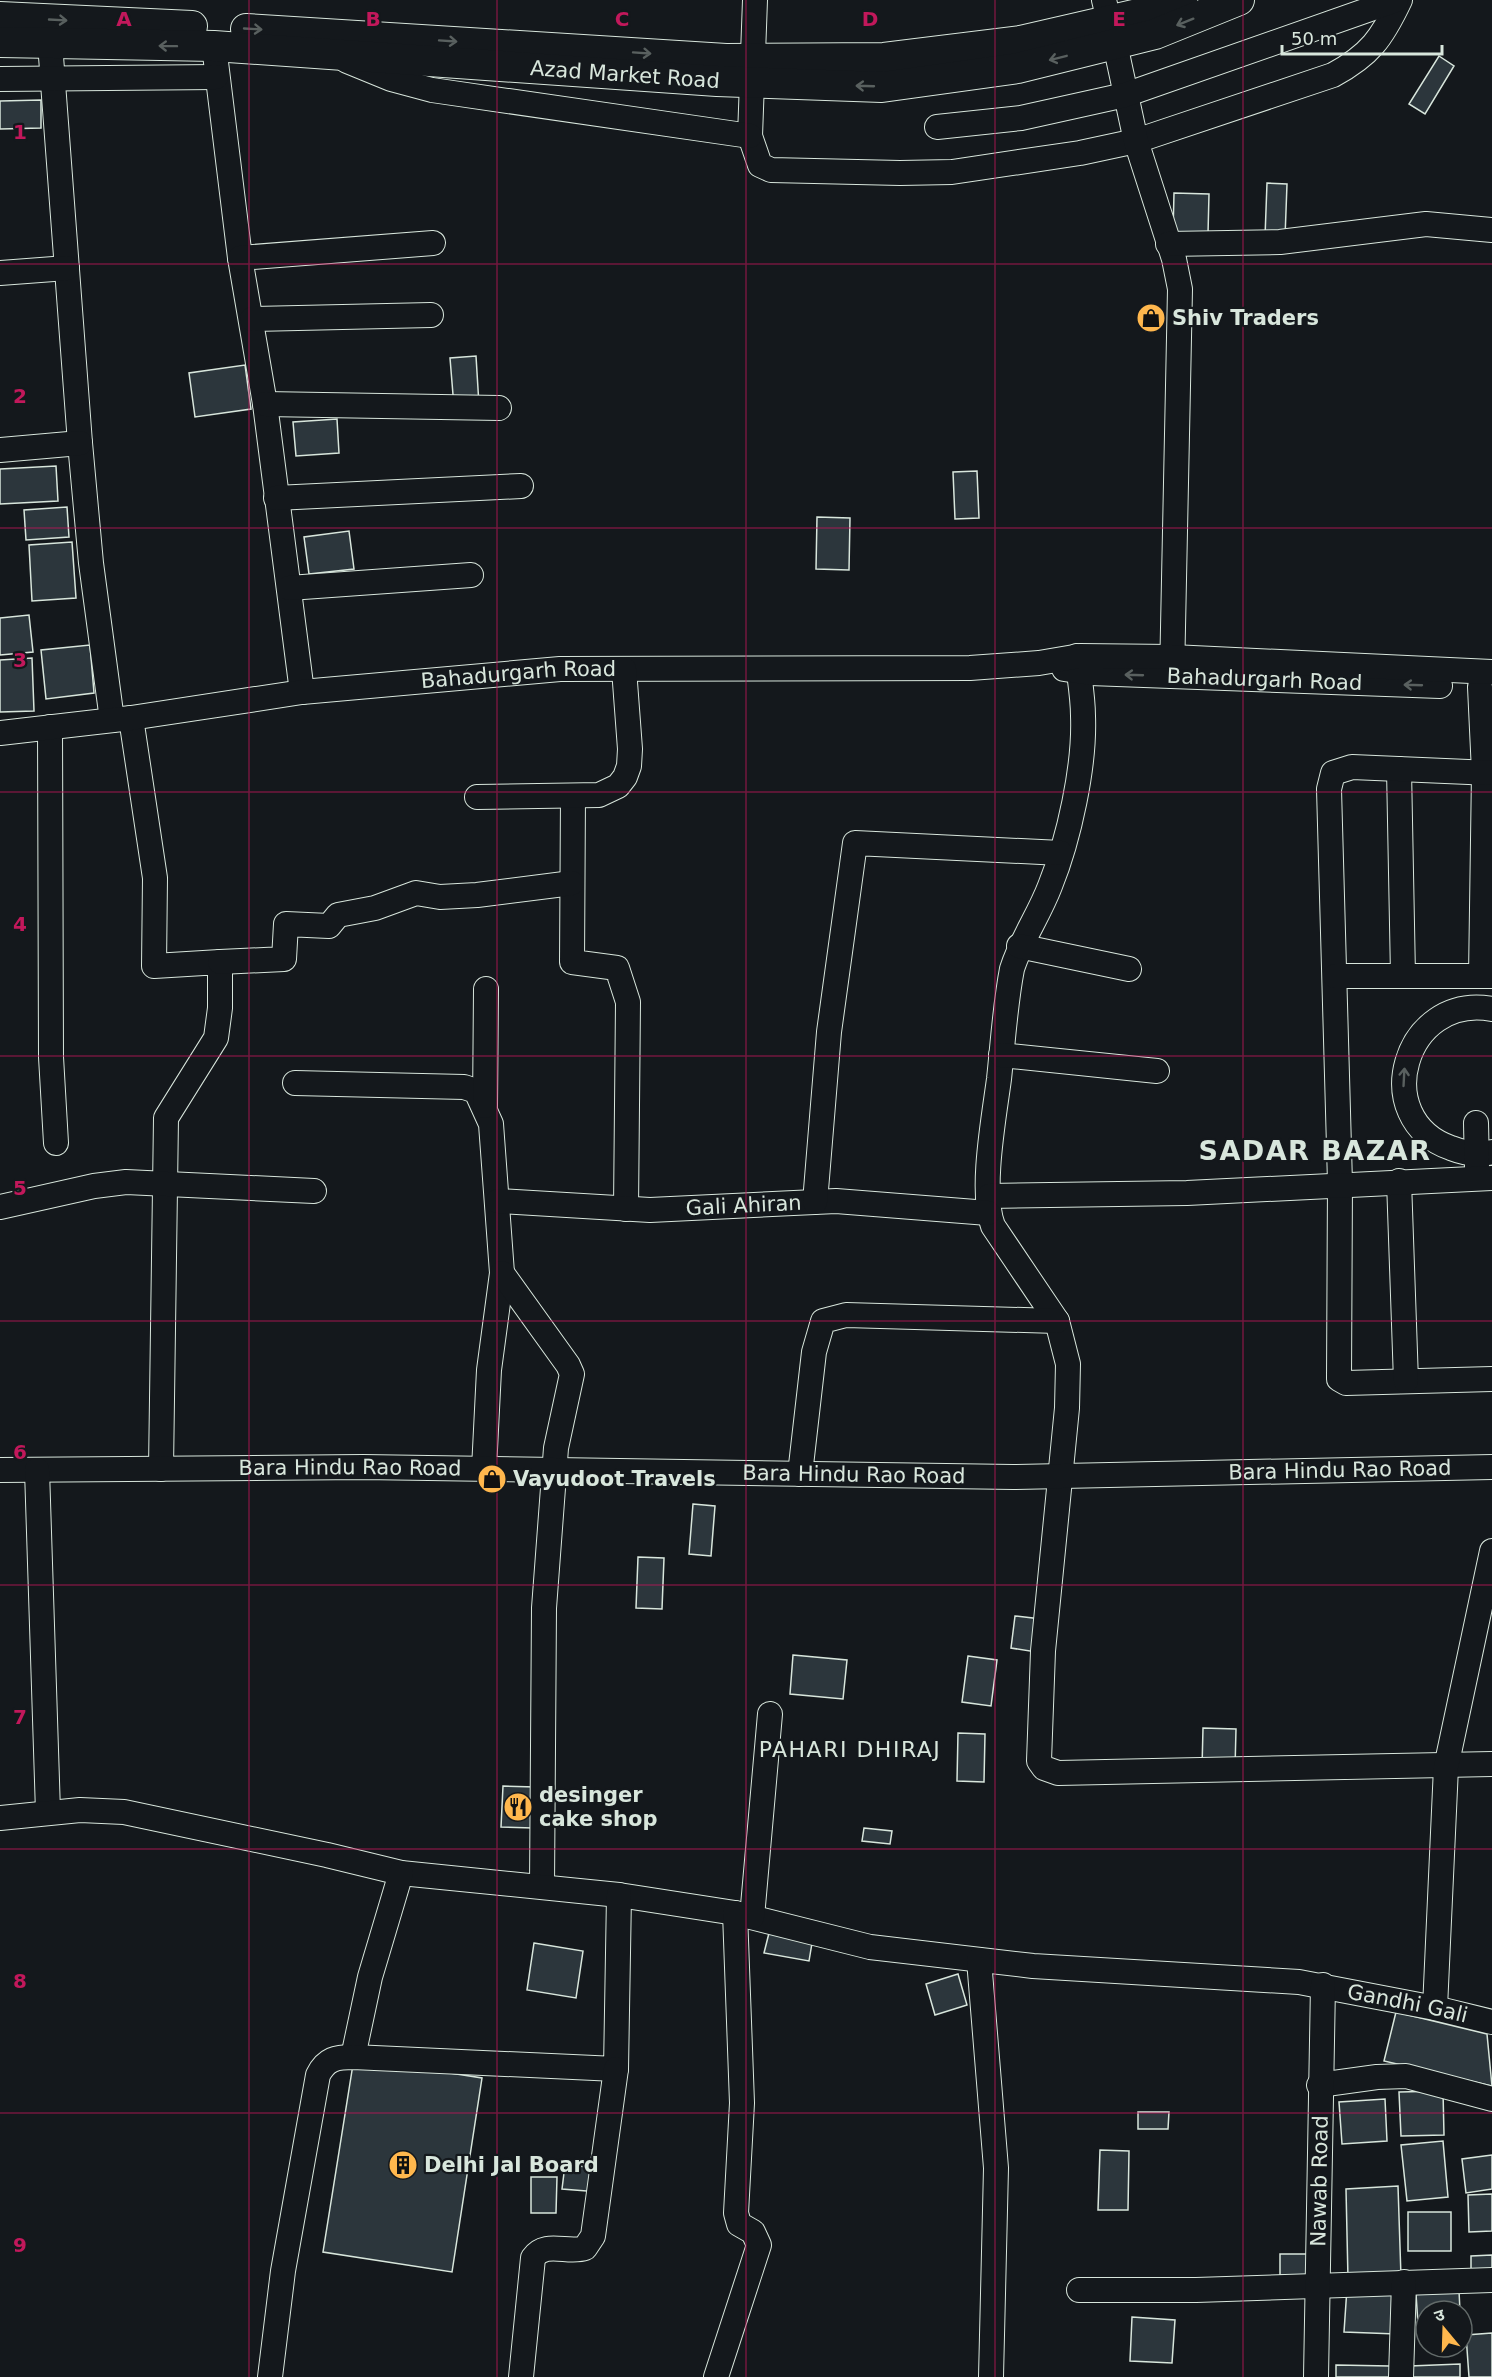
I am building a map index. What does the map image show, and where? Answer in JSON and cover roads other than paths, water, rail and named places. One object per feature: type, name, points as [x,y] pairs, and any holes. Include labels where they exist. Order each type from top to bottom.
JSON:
[{"type":"main road","name":"Azad Market Road","points":[[0,17],[337,33],[753,70],[882,87],[1018,68],[1109,22],[1182,0]]},
{"type":"main road","name":"Azad Market Road","points":[[1109,22],[1155,33],[1239,0]]},
{"type":"main road","name":"Azad Market Road","points":[[0,42],[214,46],[332,55],[753,70]]},
{"type":"street","points":[[755,0],[750,136],[756,161],[765,168],[900,173],[952,172],[1032,161],[1136,141],[1341,70],[1357,62],[1375,45],[1398,0]]},
{"type":"street","points":[[937,127],[1021,118],[1125,95],[1398,0]]},
{"type":"street","points":[[1109,22],[1136,141],[1174,259],[1180,289],[1172,666]]},
{"type":"street","points":[[50,43],[91,563],[155,878],[154,966],[284,959],[286,924],[329,926],[338,915],[375,908],[416,893],[440,897],[477,895],[572,883]]},
{"type":"street","points":[[214,46],[240,258],[265,404],[302,692]]},
{"type":"street","points":[[332,55],[391,79],[432,90],[750,136]]},
{"type":"street","points":[[0,79],[216,77]]},
{"type":"street","points":[[1168,244],[1280,242],[1426,224],[1492,230]]},
{"type":"street","points":[[240,258],[433,243]]},
{"type":"street","points":[[0,273],[68,268]]},
{"type":"street","points":[[252,319],[431,315]]},
{"type":"street","points":[[265,404],[499,408]]},
{"type":"street","points":[[0,450],[80,443]]},
{"type":"street","points":[[276,498],[521,486]]},
{"type":"street","points":[[288,588],[471,575]]},
{"type":"street","name":"Bahadurgarh Road","points":[[0,733],[121,719],[302,692],[560,669],[970,668],[1038,663],[1172,666],[1488,682]]},
{"type":"street","points":[[1077,664],[1083,716],[1081,760],[1061,853],[1050,886],[1019,946],[1008,992],[988,1204],[1003,1241],[1057,1321],[1068,1364],[1067,1408],[1043,1651],[1040,1761],[1044,1768],[1058,1773],[1446,1767],[1492,1764]]},
{"type":"street","points":[[477,797],[609,792],[625,777],[630,749],[624,669]]},
{"type":"street","points":[[1484,1153],[1464,1153],[1442,1145],[1424,1131],[1410,1111],[1404,1088],[1405,1065],[1414,1042],[1431,1023],[1453,1011],[1485,1008],[1483,976],[1488,682]]},
{"type":"street","points":[[50,727],[51,1057],[56,1143]]},
{"type":"street","points":[[1488,772],[1344,768],[1333,773],[1331,779],[1340,1184],[1339,1379],[1346,1383],[1492,1380]]},
{"type":"street","points":[[1399,769],[1403,976]]},
{"type":"street","points":[[573,795],[572,962],[617,968],[628,1002],[626,1209]]},
{"type":"street","points":[[815,1202],[828,1032],[855,843],[1061,853]]},
{"type":"street","points":[[1019,946],[1129,969]]},
{"type":"street","points":[[161,1469],[166,1119],[216,1038],[220,1008],[220,962]]},
{"type":"street","points":[[1335,976],[1483,976]]},
{"type":"street","points":[[485,1106],[486,989]]},
{"type":"street","points":[[1001,1056],[1156,1071]]},
{"type":"street","points":[[295,1083],[464,1087],[476,1091],[485,1106],[491,1124],[502,1273],[489,1370],[484,1469]]},
{"type":"street","points":[[1476,1123],[1484,1153],[1485,1178]]},
{"type":"street","name":"Gali Ahiran","points":[[498,1201],[650,1210],[836,1201],[988,1204],[1485,1178]]},
{"type":"street","points":[[1399,1181],[1406,1381]]},
{"type":"street","points":[[0,1207],[94,1186],[165,1182],[251,1190],[314,1191]]},
{"type":"street","points":[[502,1273],[568,1365],[572,1374],[556,1448],[544,1608],[542,1886]]},
{"type":"street","points":[[800,1474],[814,1352],[823,1321],[846,1315],[1057,1321]]},
{"type":"street","name":"Bara Hindu Rao Road","points":[[0,1470],[484,1469],[1060,1477],[1492,1467]]},
{"type":"street","points":[[37,1470],[48,1812]]},
{"type":"street","points":[[1435,2008],[1446,1767],[1492,1551]]},
{"type":"street","points":[[716,2377],[759,2245],[753,2232],[739,2224],[736,2212],[741,2103],[744,1915],[770,1714]]},
{"type":"street","name":"Gandhi Gali","points":[[0,1818],[81,1810],[124,1812],[401,1873],[619,1895],[744,1915],[870,1947],[1033,1966],[1323,1985],[1492,2022]]},
{"type":"street","points":[[353,2057],[370,1977],[401,1873]]},
{"type":"street","points":[[521,2377],[532,2258],[538,2251],[548,2248],[580,2250],[588,2246],[593,2236],[616,2069],[619,1895]]},
{"type":"street","points":[[979,1960],[996,2168],[991,2377]]},
{"type":"street","name":"Nawab Road","points":[[1316,2377],[1319,2085],[1323,1985]]},
{"type":"street","points":[[270,2377],[283,2271],[318,2075],[323,2064],[333,2058],[353,2057],[616,2069]]},
{"type":"street","points":[[1319,2085],[1377,2076],[1406,2076],[1492,2099]]},
{"type":"street","points":[[1079,2290],[1196,2290],[1492,2280]]},
{"type":"street","points":[[1401,2377],[1404,2282]]},
{"type":"place","name":"Shiv Traders","points":[[1151,318]]},
{"type":"place","name":"Vayudoot Travels","points":[[492,1479]]},
{"type":"place","name":"desinger cake shop","points":[[518,1807]]},
{"type":"place","name":"Delhi Jal Board","points":[[403,2165]]},
{"type":"district","name":"SADAR BAZAR","points":[[1315,1151]]},
{"type":"district","name":"PAHARI DHIRAJ","points":[[850,1749]]}]
